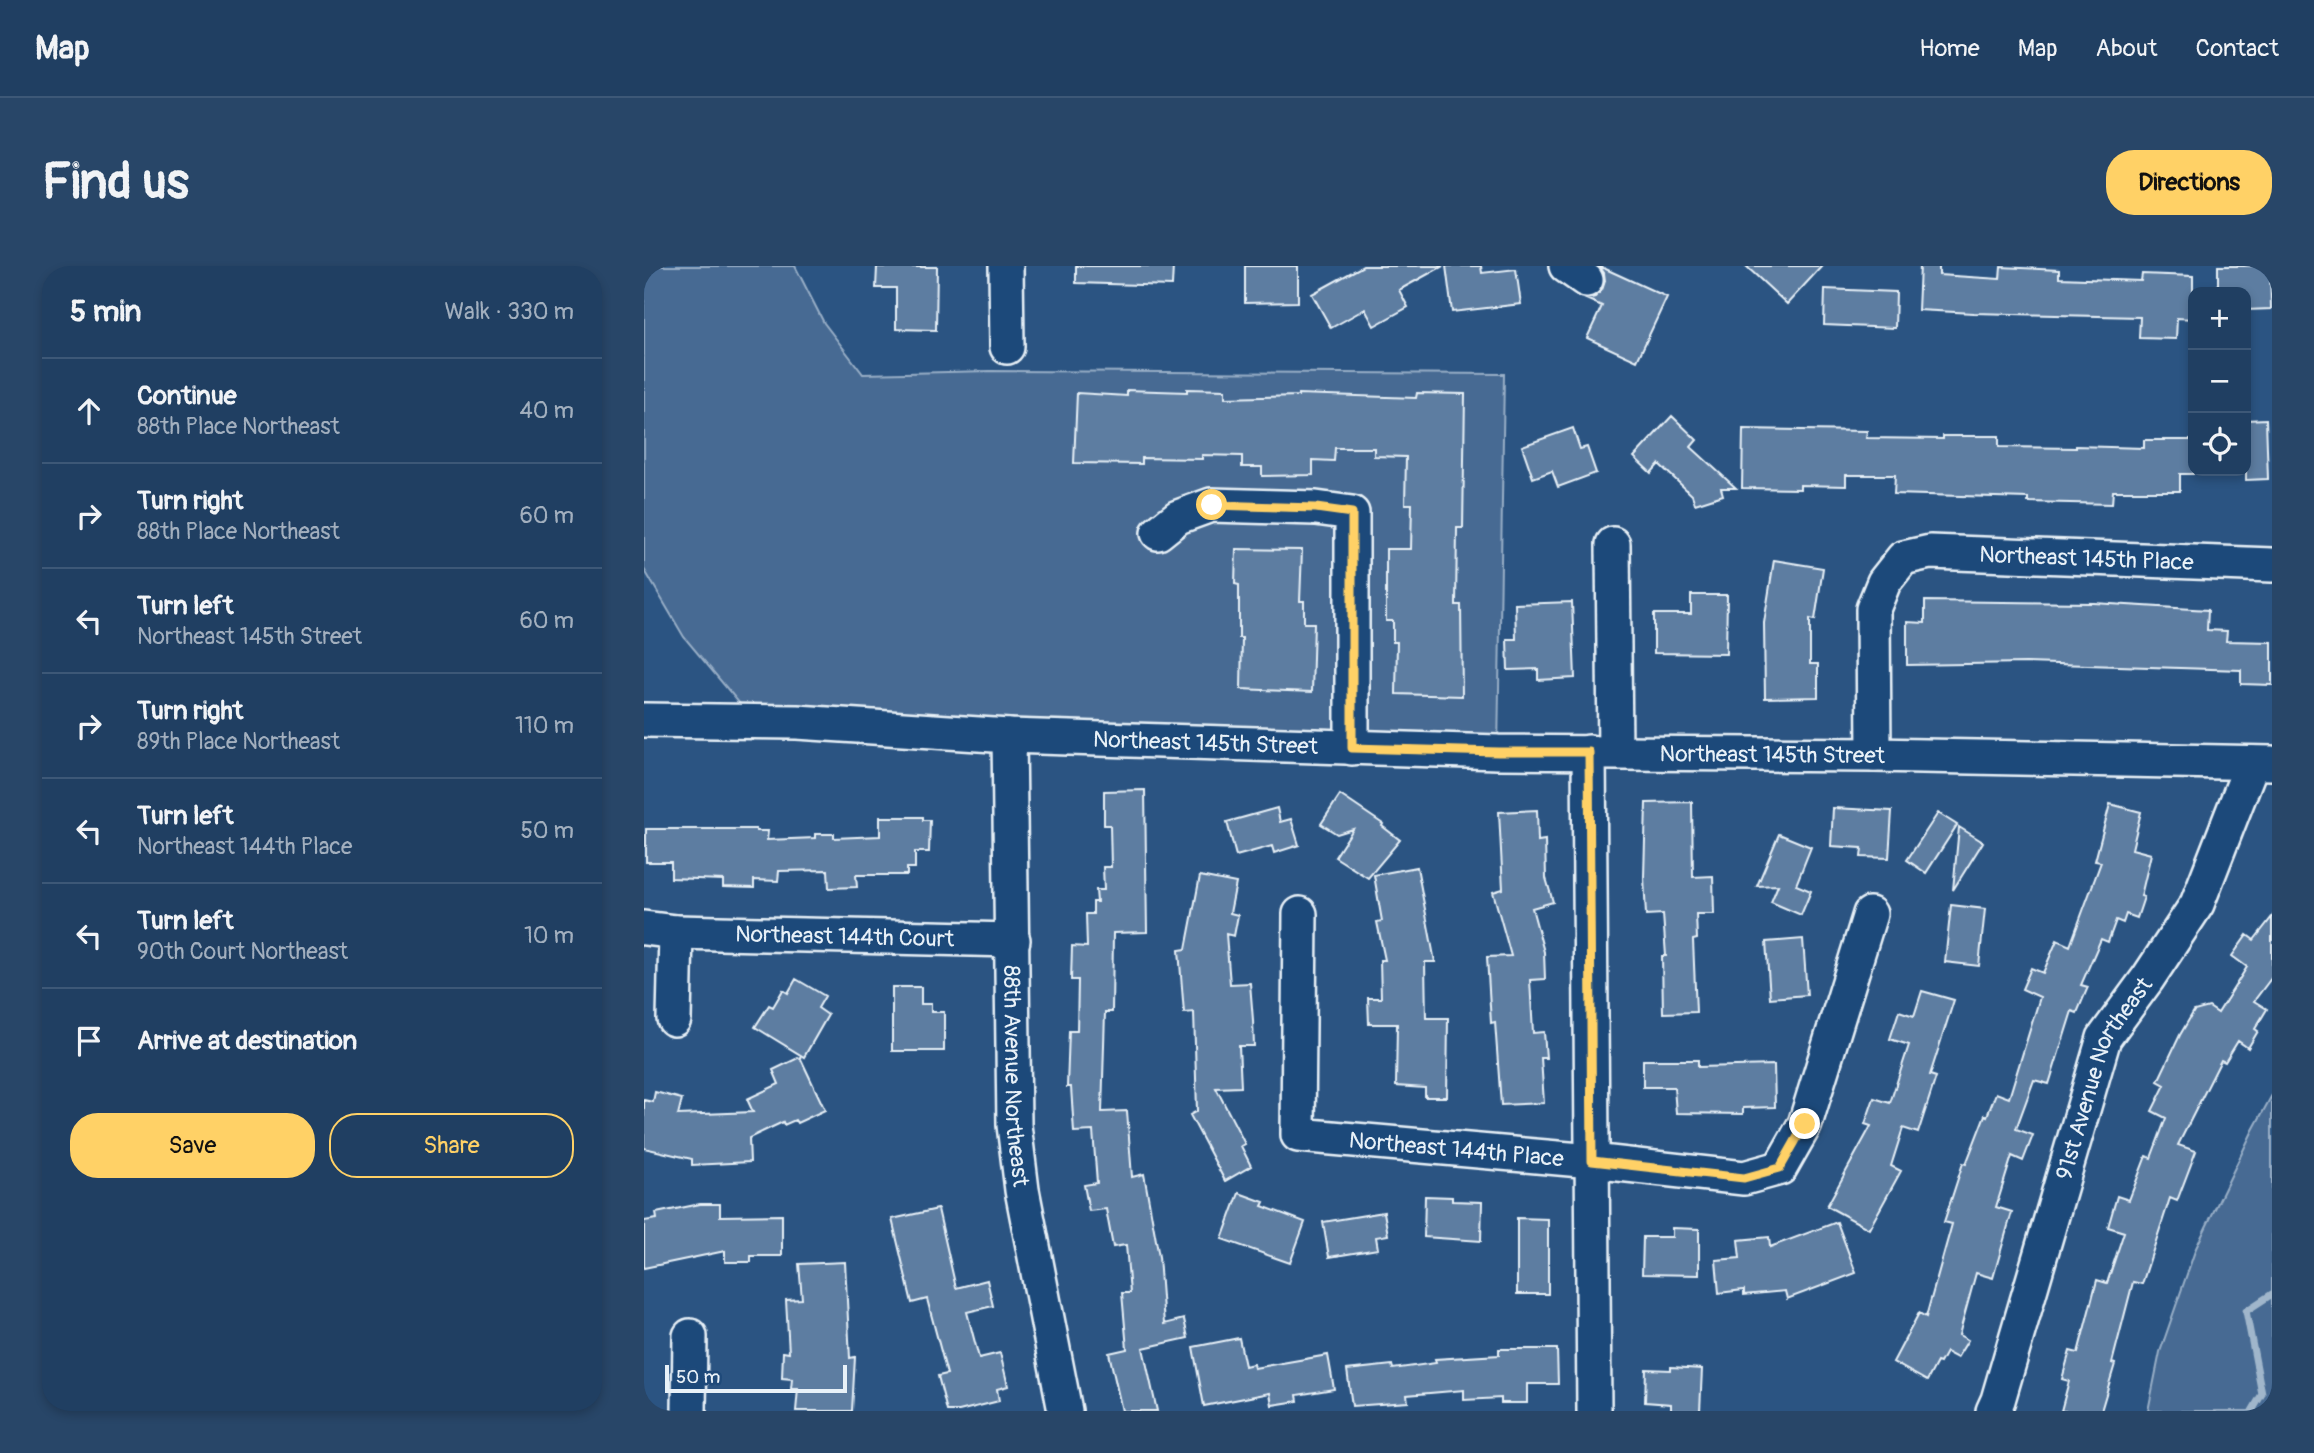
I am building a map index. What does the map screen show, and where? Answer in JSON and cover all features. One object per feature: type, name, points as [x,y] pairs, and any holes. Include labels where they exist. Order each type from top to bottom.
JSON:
[{"type":"street","points":[[1006,266],[1007,347]]},
{"type":"street","points":[[1158,533],[1178,517],[1212,505],[1316,508],[1352,513],[1352,748]]},
{"type":"street","points":[[1594,1411],[1592,1161],[1602,752],[1613,544]]},
{"type":"street","name":"Northeast 145th Place","points":[[1874,755],[1873,609],[1884,582],[1903,558],[1930,552],[2272,565]]},
{"type":"street","name":"Northeast 145th Street","points":[[644,720],[797,722],[1009,736],[1498,752],[1874,755],[2262,763]]},
{"type":"street","name":"88th Avenue Northeast","points":[[1009,736],[1014,1125],[1022,1190],[1065,1411]]},
{"type":"street","name":"91st Avenue Northeast","points":[[1993,1411],[2104,1038],[2197,904],[2262,763]]},
{"type":"street","name":"Northeast 144th Place","points":[[1300,914],[1298,1135],[1592,1161],[1744,1178],[1780,1168],[1805,1124],[1870,914]]},
{"type":"street","name":"Northeast 144th Court","points":[[674,1019],[660,930],[1013,940]]},
{"type":"street","points":[[689,1411],[690,1336]]},
{"type":"shaded area","points":[[644,266],[795,266],[824,323],[863,374],[990,371],[1504,374],[1498,752],[755,722],[684,637],[644,569]]},
{"type":"shaded area","points":[[2272,1095],[2272,1411],[2148,1411],[2160,1352],[2196,1248]]},
{"type":"building","points":[[1076,266],[1173,266],[1172,286],[1076,283]]},
{"type":"building","points":[[1245,266],[1298,266],[1298,302],[1245,303]]},
{"type":"building","points":[[1363,266],[1443,266],[1399,290],[1408,307],[1374,326],[1365,309],[1331,328],[1312,294]]},
{"type":"building","points":[[1446,266],[1481,266],[1482,273],[1516,269],[1521,304],[1452,312]]},
{"type":"building","points":[[1599,266],[1667,297],[1637,361],[1587,338],[1602,306],[1586,299],[1595,297],[1602,290],[1604,273]]},
{"type":"building","points":[[1746,266],[1822,266],[1787,304]]},
{"type":"building","points":[[1920,266],[1939,266],[1939,275],[2000,279],[2001,267],[2059,270],[2059,278],[2141,281],[2142,274],[2193,276],[2193,287],[2188,287],[2188,319],[2177,318],[2176,339],[2139,338],[2140,317],[1918,310]]},
{"type":"building","points":[[2218,266],[2270,266],[2271,309],[2251,310],[2251,287],[2218,287]]},
{"type":"building","points":[[877,267],[937,267],[936,330],[896,329],[896,288],[876,288]]},
{"type":"building","points":[[1825,289],[1896,292],[1895,328],[1824,325]]},
{"type":"building","points":[[1187,389],[1225,390],[1225,398],[1298,394],[1416,398],[1417,393],[1465,394],[1463,528],[1457,528],[1456,605],[1461,605],[1462,696],[1396,694],[1397,642],[1393,642],[1393,621],[1386,621],[1386,549],[1411,549],[1412,504],[1405,504],[1406,457],[1374,456],[1374,448],[1335,448],[1334,461],[1313,460],[1313,475],[1262,476],[1262,467],[1242,467],[1242,456],[1202,455],[1202,459],[1142,458],[1142,464],[1074,463],[1077,393],[1127,396],[1127,390],[1187,392]]},
{"type":"building","points":[[1672,416],[1697,440],[1691,447],[1736,488],[1721,488],[1723,495],[1695,504],[1692,495],[1659,464],[1651,473],[1634,457]]},
{"type":"building","points":[[2266,419],[2268,479],[2246,480],[2246,476],[2251,476],[2251,420]]},
{"type":"building","points":[[1573,428],[1580,449],[1587,447],[1596,473],[1558,487],[1552,471],[1533,478],[1522,446]]},
{"type":"building","points":[[1743,429],[1867,431],[1866,438],[1943,439],[1943,436],[1999,436],[1999,447],[2144,448],[2144,440],[2188,440],[2188,474],[2180,474],[2180,491],[2113,491],[2112,504],[2028,502],[2028,498],[1894,494],[1895,475],[1846,475],[1846,486],[1800,485],[1800,489],[1742,488]]},
{"type":"building","points":[[1236,549],[1302,550],[1300,601],[1304,601],[1304,623],[1314,623],[1312,692],[1241,689],[1242,638],[1239,638],[1239,585],[1235,584]]},
{"type":"building","points":[[1774,560],[1823,568],[1815,620],[1810,619],[1810,664],[1818,664],[1818,697],[1765,698],[1764,623]]},
{"type":"building","points":[[1691,595],[1727,595],[1726,654],[1654,653],[1654,614],[1691,614]]},
{"type":"building","points":[[1925,601],[2094,603],[2208,610],[2207,630],[2227,631],[2226,641],[2272,642],[2272,685],[2241,684],[2241,670],[2026,663],[1907,665],[1907,622],[1925,623]]},
{"type":"building","points":[[1572,602],[1575,678],[1538,680],[1538,669],[1508,670],[1507,639],[1516,639],[1515,604]]},
{"type":"building","points":[[1145,790],[1147,932],[1113,933],[1112,1012],[1105,1012],[1102,1112],[1127,1111],[1132,1177],[1144,1174],[1159,1257],[1164,1324],[1184,1319],[1188,1338],[1143,1348],[1157,1411],[1122,1411],[1109,1353],[1127,1349],[1122,1293],[1130,1293],[1126,1245],[1113,1247],[1106,1209],[1089,1211],[1084,1185],[1097,1183],[1093,1131],[1074,1132],[1071,1087],[1067,1087],[1069,1031],[1077,1031],[1078,980],[1071,980],[1072,946],[1087,947],[1086,914],[1093,914],[1093,902],[1097,902],[1096,890],[1104,890],[1103,867],[1111,867],[1110,825],[1104,825],[1104,791]]},
{"type":"building","points":[[1340,795],[1383,824],[1382,826],[1400,840],[1368,878],[1335,857],[1353,829],[1337,834],[1321,824]]},
{"type":"building","points":[[1692,802],[1693,877],[1713,876],[1714,914],[1696,914],[1697,939],[1693,940],[1696,1012],[1663,1013],[1662,956],[1666,956],[1663,914],[1646,915],[1646,803]]},
{"type":"building","points":[[2110,804],[2141,812],[2132,849],[2151,854],[2141,896],[2144,897],[2137,918],[2126,914],[2123,923],[2116,920],[2108,942],[2101,939],[2081,985],[2088,987],[2077,1013],[2072,1011],[2049,1084],[2034,1080],[2016,1129],[2033,1135],[2023,1161],[2012,1156],[1996,1207],[2012,1212],[1993,1278],[1976,1273],[1959,1335],[1968,1340],[1957,1358],[1946,1352],[1927,1381],[1893,1362],[1919,1313],[1926,1317],[1952,1224],[1944,1222],[1963,1163],[1966,1164],[1996,1093],[2009,1098],[2040,997],[2022,989],[2031,968],[2043,973],[2057,940],[2070,946],[2101,862],[2095,861]]},
{"type":"building","points":[[1277,808],[1280,822],[1291,819],[1299,845],[1274,853],[1272,846],[1236,856],[1227,822]]},
{"type":"building","points":[[1833,808],[1892,811],[1889,858],[1861,857],[1862,848],[1831,846]]},
{"type":"building","points":[[1537,810],[1538,841],[1545,840],[1546,878],[1553,902],[1532,908],[1544,952],[1545,979],[1530,980],[1533,1033],[1544,1032],[1546,1058],[1541,1058],[1544,1103],[1501,1105],[1495,1022],[1491,1023],[1487,957],[1511,956],[1493,892],[1503,889],[1499,812]]},
{"type":"building","points":[[1938,813],[1957,825],[1926,873],[1907,860]]},
{"type":"building","points":[[880,817],[923,817],[923,820],[930,820],[929,852],[915,852],[915,868],[907,868],[907,875],[856,875],[857,887],[829,888],[828,870],[779,871],[778,881],[754,880],[754,888],[723,887],[723,880],[671,878],[671,862],[646,862],[646,829],[756,829],[768,831],[767,840],[815,838],[815,834],[834,834],[834,838],[880,836]]},
{"type":"building","points":[[1959,827],[1983,842],[1953,890]]},
{"type":"building","points":[[1779,834],[1811,847],[1796,885],[1811,891],[1801,915],[1771,902],[1778,885],[1757,886]]},
{"type":"building","points":[[1417,867],[1435,962],[1425,962],[1426,1018],[1448,1018],[1447,1097],[1425,1097],[1425,1088],[1396,1086],[1397,1024],[1369,1024],[1368,998],[1381,998],[1380,960],[1385,960],[1377,922],[1382,921],[1374,875]]},
{"type":"building","points":[[1200,876],[1236,883],[1230,913],[1238,915],[1234,936],[1226,934],[1230,984],[1250,983],[1254,1046],[1239,1046],[1241,1087],[1216,1088],[1245,1144],[1241,1146],[1251,1166],[1225,1181],[1190,1115],[1197,1111],[1194,1012],[1184,1013],[1179,950],[1186,949]]},
{"type":"building","points":[[1951,905],[1985,909],[1979,966],[1945,962]]},
{"type":"building","points":[[2272,917],[2272,977],[2254,1001],[2267,1009],[2248,1048],[2238,1041],[2225,1062],[2221,1060],[2178,1145],[2196,1151],[2177,1201],[2170,1198],[2142,1284],[2133,1282],[2112,1363],[2115,1364],[2101,1411],[2061,1411],[2069,1381],[2062,1379],[2070,1351],[2078,1353],[2097,1280],[2107,1283],[2124,1232],[2108,1227],[2117,1196],[2129,1200],[2146,1156],[2151,1158],[2166,1118],[2152,1111],[2165,1085],[2158,1081],[2194,1011],[2209,1007],[2218,1013],[2247,967],[2232,956],[2247,935],[2254,940]]},
{"type":"building","points":[[1803,939],[1807,995],[1770,998],[1766,942]]},
{"type":"building","points":[[796,979],[825,996],[818,1008],[828,1015],[804,1057],[755,1027],[769,1005],[773,1007],[783,990],[788,993]]},
{"type":"building","points":[[892,987],[921,987],[921,1004],[931,1004],[931,1012],[944,1012],[944,1051],[892,1051]]},
{"type":"building","points":[[1922,991],[1954,1000],[1930,1075],[1936,1077],[1918,1133],[1903,1128],[1891,1166],[1901,1171],[1869,1229],[1827,1206],[1871,1126],[1865,1124],[1874,1098],[1890,1103],[1909,1045],[1890,1039],[1899,1011],[1914,1016]]},
{"type":"building","points":[[800,1057],[825,1110],[797,1123],[795,1120],[784,1125],[783,1122],[749,1138],[750,1162],[692,1165],[692,1159],[644,1148],[644,1100],[653,1102],[655,1092],[682,1099],[678,1115],[753,1112],[747,1099],[779,1084],[773,1070]]},
{"type":"building","points":[[1643,1060],[1698,1060],[1698,1067],[1774,1065],[1775,1107],[1743,1108],[1743,1114],[1676,1113],[1674,1087],[1643,1087]]},
{"type":"building","points":[[1239,1193],[1264,1202],[1262,1206],[1305,1222],[1290,1263],[1222,1239]]},
{"type":"building","points":[[1425,1196],[1452,1197],[1452,1201],[1482,1202],[1481,1241],[1424,1237]]},
{"type":"building","points":[[700,1204],[720,1204],[720,1216],[782,1215],[782,1256],[751,1256],[751,1262],[725,1262],[725,1251],[644,1268],[644,1221],[657,1219],[656,1213]]},
{"type":"building","points":[[938,1209],[956,1288],[987,1280],[993,1306],[967,1312],[979,1358],[1000,1353],[1008,1386],[997,1389],[999,1401],[959,1411],[947,1411],[938,1376],[947,1374],[927,1299],[912,1303],[892,1219]]},
{"type":"building","points":[[1384,1212],[1388,1235],[1376,1237],[1378,1249],[1329,1257],[1323,1222]]},
{"type":"building","points":[[1517,1218],[1548,1219],[1548,1294],[1517,1294]]},
{"type":"building","points":[[1837,1222],[1856,1273],[1787,1299],[1785,1291],[1744,1295],[1744,1290],[1719,1293],[1716,1260],[1740,1258],[1738,1240],[1769,1237],[1770,1247]]},
{"type":"building","points":[[1672,1228],[1699,1229],[1699,1275],[1642,1274],[1643,1237],[1672,1237]]},
{"type":"building","points":[[845,1262],[850,1358],[855,1357],[852,1411],[796,1411],[798,1389],[791,1389],[792,1379],[782,1378],[783,1352],[789,1353],[786,1300],[802,1299],[799,1264]]},
{"type":"building","points":[[1239,1338],[1245,1366],[1253,1364],[1254,1368],[1328,1355],[1334,1389],[1297,1395],[1298,1401],[1272,1405],[1270,1393],[1204,1406],[1193,1347]]},
{"type":"building","points":[[1499,1349],[1557,1349],[1558,1384],[1527,1384],[1527,1403],[1501,1403],[1501,1398],[1464,1400],[1464,1390],[1407,1395],[1408,1402],[1352,1406],[1347,1370],[1392,1365],[1393,1369],[1436,1363],[1435,1359],[1499,1355]]},
{"type":"building","points":[[1671,1367],[1702,1369],[1700,1411],[1671,1411],[1671,1404],[1645,1402],[1646,1369],[1671,1370]]},
{"type":"waterway","points":[[2252,1411],[2262,1394],[2246,1311],[2272,1294]]},
{"type":"route","points":[[1212,505],[1316,508],[1352,513],[1352,748],[1589,752],[1592,1161],[1744,1178],[1780,1168],[1805,1124]]}]
